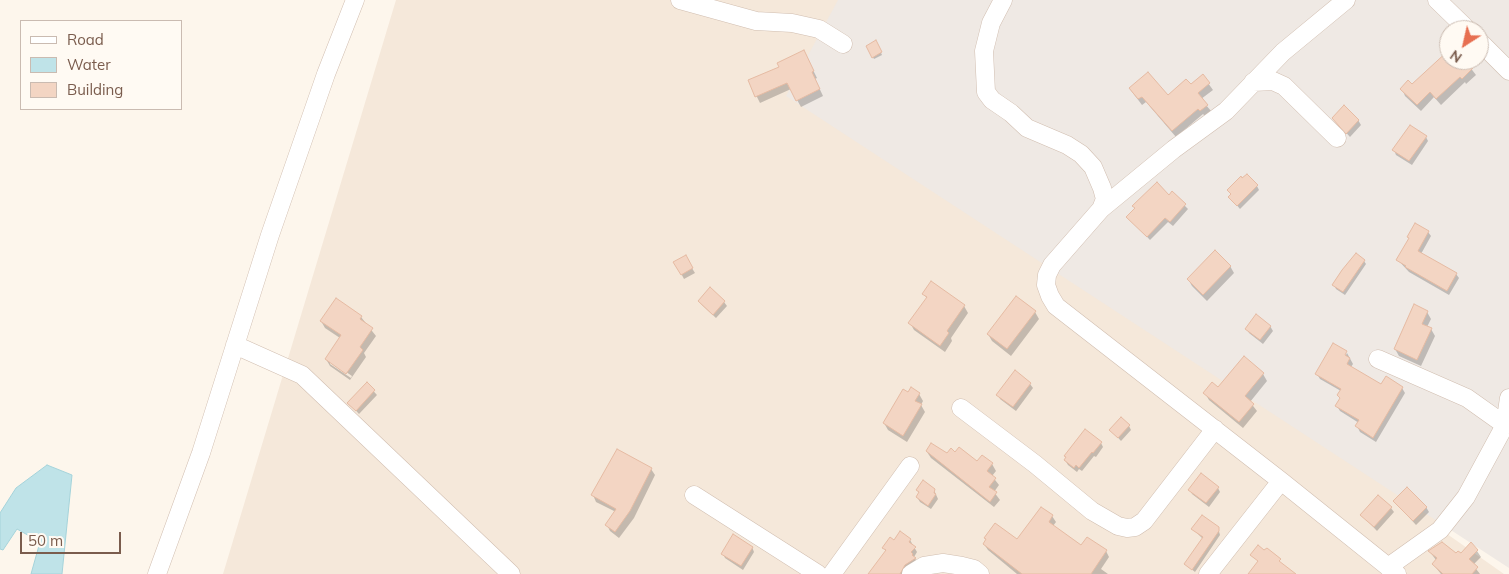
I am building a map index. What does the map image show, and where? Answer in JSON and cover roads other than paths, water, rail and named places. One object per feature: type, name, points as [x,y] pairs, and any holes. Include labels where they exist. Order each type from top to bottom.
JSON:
[{"type":"street","points":[[158,574],[201,452],[270,235],[326,74],[355,0]]},
{"type":"street","points":[[680,0],[756,21],[792,23],[819,29],[843,44]]},
{"type":"street","points":[[1003,0],[991,23],[984,51],[986,92],[992,100],[1027,128],[1067,145],[1081,154],[1093,167],[1102,188],[1104,199],[1101,209]]},
{"type":"street","points":[[1346,0],[1283,52],[1226,111],[1174,149],[1101,209],[1052,265],[1047,274],[1046,285],[1050,296],[1056,306],[1215,429],[1393,571],[1440,530],[1466,497],[1505,425],[1509,398]]},
{"type":"street","points":[[1437,0],[1458,20]]},
{"type":"street","points":[[1489,51],[1509,71]]},
{"type":"street","points":[[1253,82],[1273,80],[1284,86],[1337,138]]},
{"type":"street","points":[[236,345],[302,376],[511,574]]},
{"type":"street","points":[[1378,359],[1468,398],[1505,425]]},
{"type":"street","points":[[960,408],[1035,464],[1092,511],[1118,526],[1127,528],[1135,527],[1148,517],[1215,429]]},
{"type":"street","points":[[832,574],[910,466]]},
{"type":"street","points":[[1208,574],[1281,481]]},
{"type":"street","points":[[694,495],[818,574]]},
{"type":"street","points":[[911,574],[924,566],[943,563],[962,566],[975,572]]},
{"type":"water","points":[[47,465],[72,475],[62,574],[31,574],[40,542],[17,529],[3,550],[0,549],[0,513],[16,488]]}]
